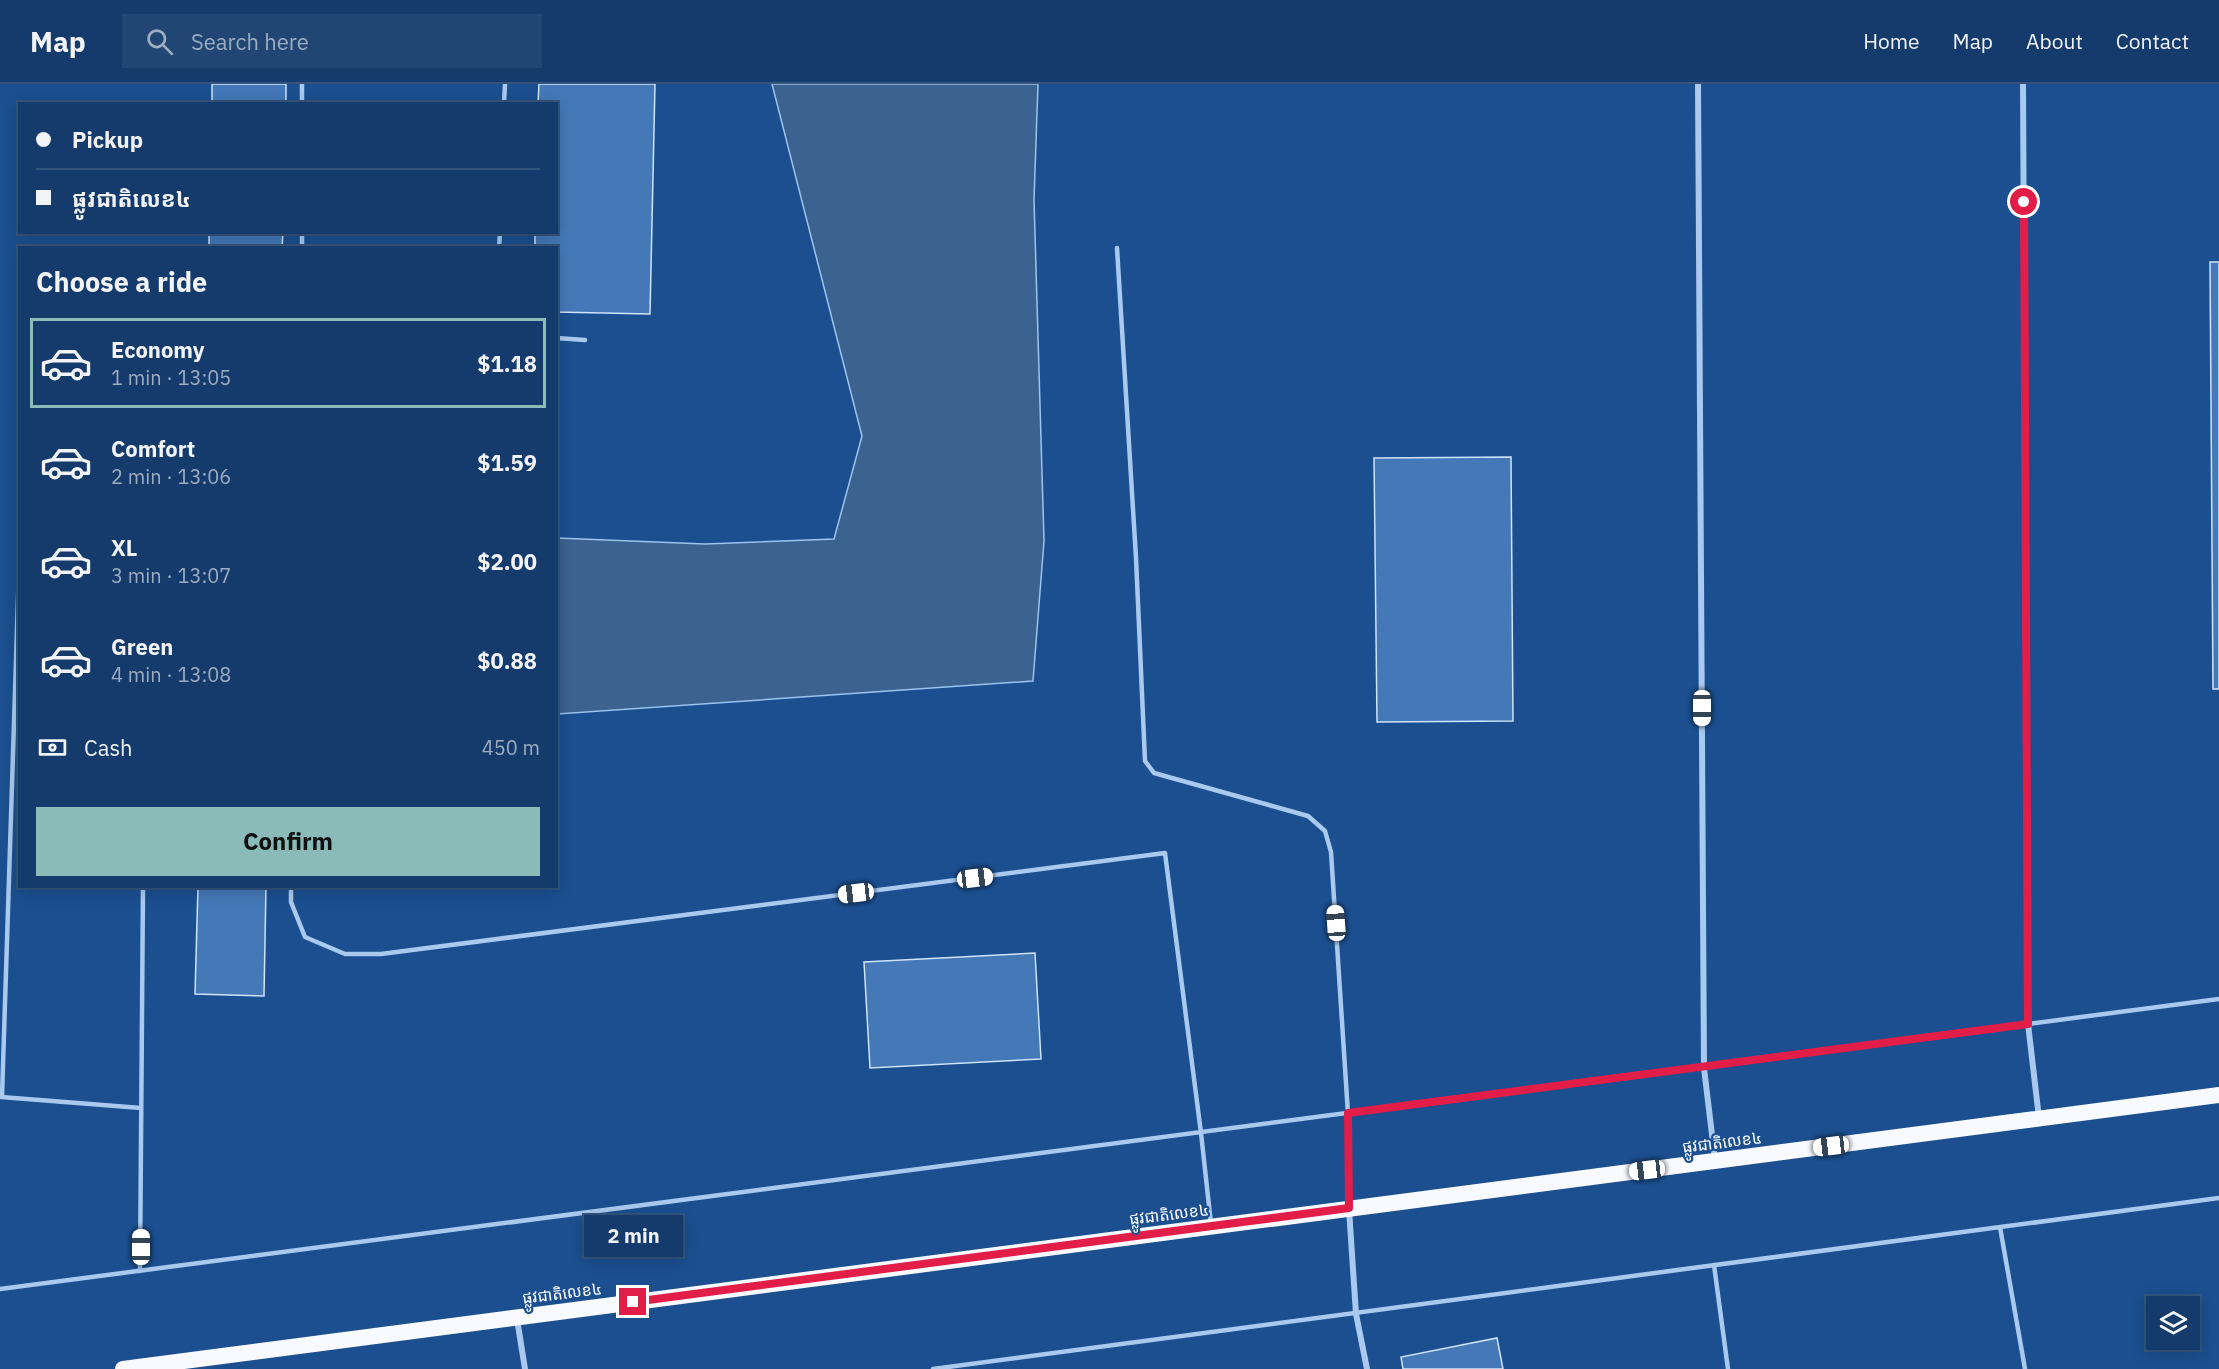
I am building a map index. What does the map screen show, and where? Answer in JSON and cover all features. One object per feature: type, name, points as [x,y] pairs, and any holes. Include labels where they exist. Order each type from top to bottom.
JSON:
[{"type":"highway","name":"ផ្លូវជាតិលេខ៤","points":[[123,1369],[2219,1095]]},
{"type":"street","points":[[1698,84],[1704,1068],[1715,1161]]},
{"type":"street","points":[[2023,84],[2028,1024],[2039,1118]]},
{"type":"street","points":[[1349,1208],[1356,1314],[1367,1369]]},
{"type":"street","points":[[517,1318],[525,1369]]},
{"type":"lane","points":[[303,84],[303,102]]},
{"type":"lane","points":[[504,102],[505,84]]},
{"type":"lane","points":[[1117,248],[1136,546],[1145,761],[1154,773],[1308,816],[1325,831],[1331,852],[1348,1113],[1349,1208]]},
{"type":"lane","points":[[558,338],[585,340]]},
{"type":"lane","points":[[18,595],[1,1097],[141,1108]]},
{"type":"lane","points":[[291,888],[291,902],[305,937],[345,954],[381,954],[1164,853],[1211,1227]]},
{"type":"lane","points":[[140,1271],[143,888]]},
{"type":"lane","points":[[0,1289],[2219,999]]},
{"type":"lane","points":[[933,1369],[2219,1198]]},
{"type":"lane","points":[[2000,1227],[2025,1369]]},
{"type":"lane","points":[[1714,1265],[1728,1369]]},
{"type":"water","points":[[772,84],[1038,84],[1034,200],[1044,541],[1033,681],[558,714],[558,538],[705,544],[834,539],[862,436]]},
{"type":"building","points":[[212,84],[286,84],[286,102],[212,102]]},
{"type":"building","points":[[539,84],[655,84],[650,314],[558,312],[558,246],[535,246],[535,234],[558,234],[558,102],[538,102]]},
{"type":"building","points":[[209,234],[283,234],[282,246],[209,246]]},
{"type":"building","points":[[2210,262],[2219,262],[2219,689],[2213,689]]},
{"type":"building","points":[[1511,457],[1513,721],[1377,722],[1374,458]]},
{"type":"building","points":[[198,888],[266,888],[264,996],[195,994]]},
{"type":"building","points":[[1035,953],[1041,1059],[870,1068],[864,962]]},
{"type":"building","points":[[1497,1338],[1503,1369],[1403,1369],[1401,1357]]},
{"type":"route","points":[[633,1302],[1349,1208],[1348,1113],[2028,1024],[2024,202]]}]
